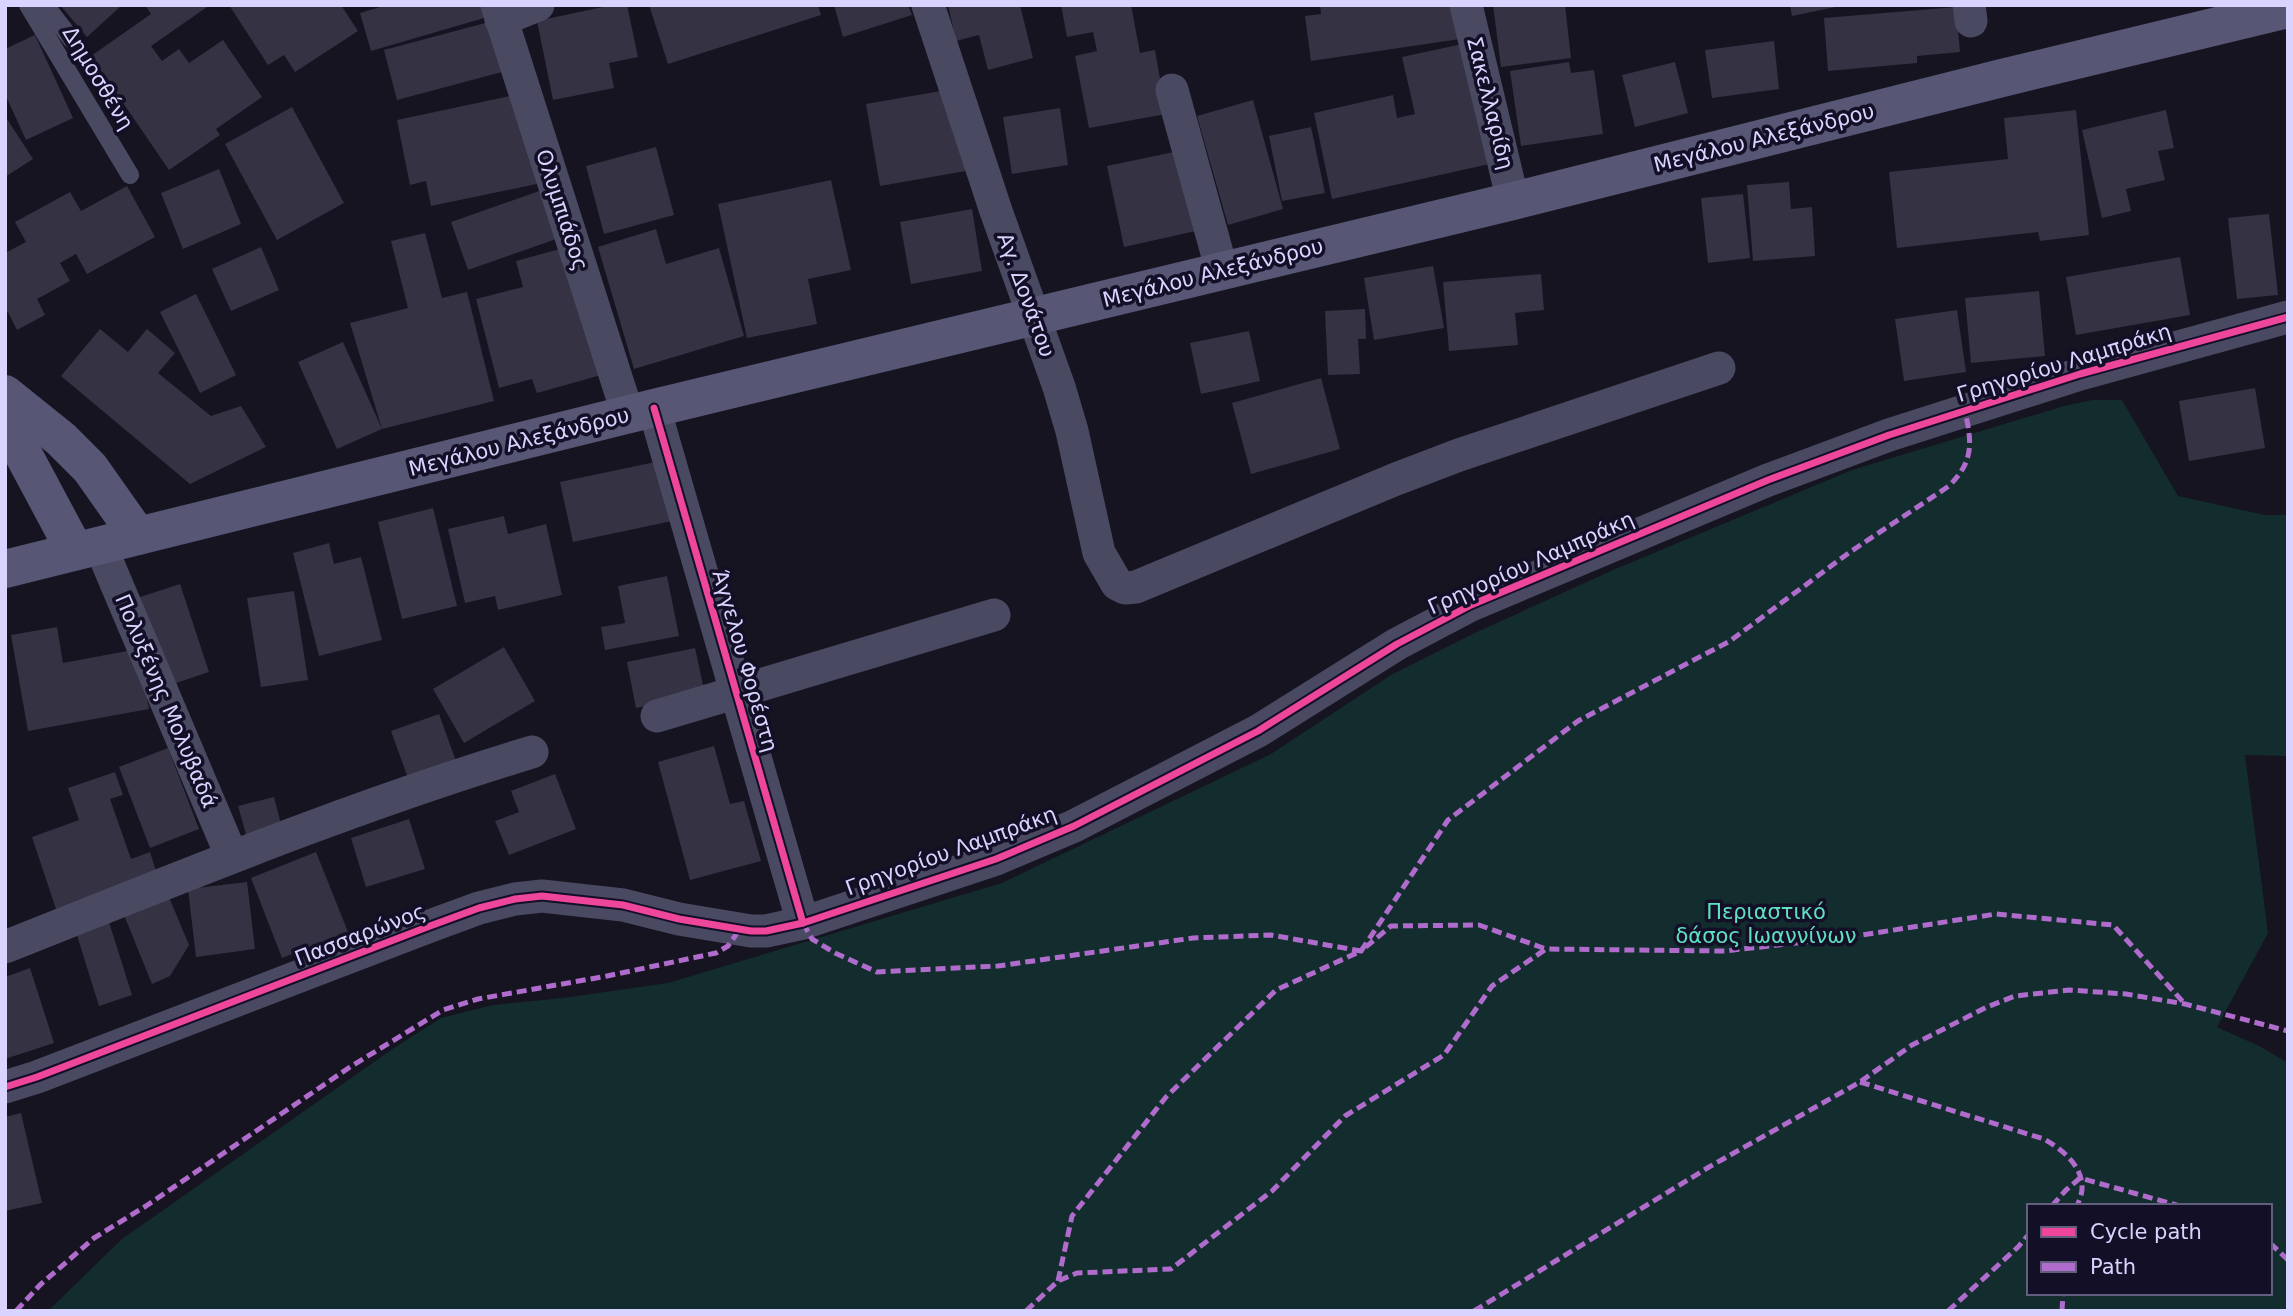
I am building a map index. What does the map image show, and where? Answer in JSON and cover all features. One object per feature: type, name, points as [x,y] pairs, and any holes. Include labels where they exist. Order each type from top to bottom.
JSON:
[{"type":"main road","name":"Μεγάλου Αλεξάνδρου","points":[[5,569],[2288,9]]},
{"type":"main road","points":[[5,394],[61,439],[90,468],[138,536]]},
{"type":"main road","points":[[5,421],[88,548]]},
{"type":"street","points":[[499,12],[538,5]]},
{"type":"street","name":"Αγ. Δονάτου","points":[[928,5],[1069,420],[1099,552],[1117,584],[1125,588],[1136,587],[1459,455],[1720,368]]},
{"type":"street","name":"Σακελλαρίδη","points":[[1466,5],[1513,201]]},
{"type":"street","name":"Ολυμπιάδος","points":[[499,12],[641,412]]},
{"type":"street","points":[[1172,90],[1222,271]]},
{"type":"street","name":"Γρηγορίου Λαμπράκη","points":[[740,929],[766,931],[803,923],[996,859],[1045,839],[1258,731],[1397,643],[1442,619],[1768,480],[1889,435],[2080,374],[2288,317]]},
{"type":"street","name":"Άγγελου Φορέστη","points":[[641,412],[736,693],[803,923]]},
{"type":"street","name":"Πολυξένης Μολυβαδά","points":[[88,548],[232,858]]},
{"type":"street","points":[[657,716],[994,615]]},
{"type":"street","points":[[5,947],[452,776],[533,752]]},
{"type":"street","name":"Πασσαρώνος","points":[[5,1087],[49,1073],[442,921],[515,899],[542,896],[623,905],[679,919],[740,929]]},
{"type":"lane","name":"Δημοσθένη","points":[[28,5],[130,175]]},
{"type":"lane","points":[[46,5],[72,40]]},
{"type":"green space","name":"Περιαστικό δάσος Ιωαννίνων","points":[[2092,400],[2122,400],[2178,496],[2265,515],[2288,515],[2288,756],[2245,755],[2268,933],[2217,1027],[2288,1063],[2288,1311],[48,1311],[122,1239],[394,1048],[441,1018],[493,1005],[668,983],[1002,883],[1271,754],[1391,675],[1477,632],[1613,570],[1852,470],[2064,406]]},
{"type":"building","points":[[60,5],[122,5],[87,37]]},
{"type":"building","points":[[145,5],[210,5],[151,46],[162,61],[179,49],[189,63],[223,40],[262,97],[216,129],[220,135],[169,170],[91,56],[151,14]]},
{"type":"building","points":[[229,5],[341,5],[358,31],[295,72],[284,55],[268,65]]},
{"type":"building","points":[[387,5],[488,5],[491,16],[371,51],[360,13]]},
{"type":"building","points":[[612,5],[627,5],[638,57],[609,63],[614,88],[553,100],[537,21]]},
{"type":"building","points":[[649,5],[818,5],[821,15],[668,64]]},
{"type":"building","points":[[834,5],[908,5],[912,15],[843,37]]},
{"type":"building","points":[[948,5],[1020,5],[1033,58],[988,70],[979,35],[956,41]]},
{"type":"building","points":[[1061,5],[1131,5],[1140,53],[1155,50],[1166,114],[1089,128],[1075,56],[1097,51],[1093,32],[1067,37]]},
{"type":"building","points":[[1320,5],[1455,5],[1460,39],[1311,61],[1305,16],[1321,14]]},
{"type":"building","points":[[1493,5],[1565,5],[1571,58],[1501,67]]},
{"type":"building","points":[[1790,5],[1840,5],[1840,6],[1792,16]]},
{"type":"building","points":[[1956,7],[1960,52],[1917,56],[1917,63],[1828,71],[1824,18]]},
{"type":"building","points":[[489,22],[502,72],[397,100],[384,50]]},
{"type":"building","points":[[35,35],[73,118],[26,140],[5,94],[5,49]]},
{"type":"building","points":[[1774,41],[1779,89],[1712,98],[1705,50]]},
{"type":"building","points":[[1467,43],[1494,163],[1332,199],[1314,113],[1393,95],[1397,118],[1415,114],[1402,57]]},
{"type":"building","points":[[1569,62],[1571,73],[1594,70],[1603,134],[1521,146],[1510,71]]},
{"type":"building","points":[[1675,62],[1688,113],[1635,127],[1622,75]]},
{"type":"building","points":[[952,89],[966,171],[880,186],[866,104]]},
{"type":"building","points":[[519,94],[537,184],[431,206],[426,181],[410,185],[397,120]]},
{"type":"building","points":[[1253,100],[1283,209],[1228,225],[1197,116]]},
{"type":"building","points":[[292,107],[344,203],[277,240],[225,144]]},
{"type":"building","points":[[1060,108],[1068,165],[1012,174],[1003,117]]},
{"type":"building","points":[[2076,110],[2089,235],[2040,241],[2038,232],[1897,248],[1889,172],[2008,159],[2004,118]]},
{"type":"building","points":[[2166,110],[2174,148],[2158,151],[2165,180],[2126,189],[2131,211],[2102,218],[2082,130]]},
{"type":"building","points":[[5,116],[33,159],[5,177]]},
{"type":"building","points":[[1311,127],[1325,193],[1282,201],[1269,136]]},
{"type":"building","points":[[656,147],[674,215],[604,234],[586,166]]},
{"type":"building","points":[[1188,149],[1205,229],[1124,247],[1107,166]]},
{"type":"building","points":[[219,169],[241,224],[183,249],[161,193]]},
{"type":"building","points":[[831,180],[851,270],[808,279],[817,324],[747,338],[718,204]]},
{"type":"building","points":[[1789,182],[1791,209],[1812,207],[1815,256],[1753,261],[1747,185]]},
{"type":"building","points":[[127,186],[155,237],[87,274],[76,254],[60,263],[70,281],[37,299],[45,315],[17,330],[8,312],[5,314],[5,253],[26,242],[15,222],[70,192],[81,211]]},
{"type":"building","points":[[545,189],[562,237],[468,270],[451,222]]},
{"type":"building","points":[[1743,194],[1750,258],[1708,263],[1701,198]]},
{"type":"building","points":[[972,209],[982,271],[911,284],[900,222]]},
{"type":"building","points":[[2269,214],[2278,295],[2237,299],[2228,218]]},
{"type":"building","points":[[656,229],[666,264],[719,248],[744,336],[634,369],[598,247]]},
{"type":"building","points":[[425,233],[442,298],[467,292],[494,401],[382,429],[350,323],[408,308],[391,241]]},
{"type":"building","points":[[571,246],[605,374],[537,393],[532,379],[499,388],[476,299],[523,287],[516,261]]},
{"type":"building","points":[[261,247],[279,290],[231,311],[212,269]]},
{"type":"building","points":[[2180,257],[2190,315],[2076,335],[2066,277]]},
{"type":"building","points":[[1433,266],[1444,328],[1374,340],[1364,278]]},
{"type":"building","points":[[1541,274],[1544,310],[1515,313],[1518,345],[1449,351],[1443,282]]},
{"type":"building","points":[[2039,291],[2045,356],[1971,363],[1965,298]]},
{"type":"building","points":[[196,294],[236,375],[200,393],[160,312]]},
{"type":"building","points":[[1365,309],[1366,339],[1358,339],[1360,374],[1328,375],[1325,311]]},
{"type":"building","points":[[1957,310],[1966,372],[1904,381],[1895,319]]},
{"type":"building","points":[[100,329],[128,352],[147,329],[175,353],[158,373],[211,416],[241,406],[266,447],[190,484],[61,376]]},
{"type":"building","points":[[1249,331],[1260,381],[1201,394],[1190,343]]},
{"type":"building","points":[[343,342],[382,429],[337,449],[298,362]]},
{"type":"building","points":[[1321,378],[1340,449],[1251,474],[1232,403]]},
{"type":"building","points":[[2255,388],[2265,448],[2189,461],[2179,401]]},
{"type":"building","points":[[660,461],[672,521],[573,542],[560,482]]},
{"type":"building","points":[[433,508],[457,606],[402,619],[378,522]]},
{"type":"building","points":[[504,516],[508,534],[546,524],[562,595],[498,610],[495,596],[465,603],[448,529]]},
{"type":"building","points":[[329,543],[334,564],[361,557],[382,640],[319,656],[293,553]]},
{"type":"building","points":[[667,576],[679,636],[605,650],[601,627],[625,623],[618,586]]},
{"type":"building","points":[[180,584],[209,672],[167,686],[137,598]]},
{"type":"building","points":[[294,591],[308,680],[261,687],[247,598]]},
{"type":"building","points":[[57,627],[63,663],[138,649],[149,709],[28,731],[11,635]]},
{"type":"building","points":[[504,647],[535,701],[464,743],[433,689]]},
{"type":"building","points":[[695,648],[705,694],[636,708],[627,662]]},
{"type":"building","points":[[439,714],[457,764],[409,781],[391,731]]},
{"type":"building","points":[[714,746],[730,804],[744,801],[761,861],[690,880],[658,762]]},
{"type":"building","points":[[168,748],[199,829],[150,848],[119,767]]},
{"type":"building","points":[[115,772],[123,795],[110,799],[131,859],[150,852],[158,877],[57,912],[32,837],[79,820],[68,788]]},
{"type":"building","points":[[555,774],[576,829],[509,855],[495,821],[519,812],[511,791]]},
{"type":"building","points":[[274,797],[282,828],[247,838],[238,806]]},
{"type":"building","points":[[409,819],[425,869],[366,887],[351,838]]},
{"type":"building","points":[[316,852],[348,932],[282,958],[251,878]]},
{"type":"building","points":[[247,882],[255,949],[196,957],[188,889]]},
{"type":"building","points":[[169,897],[189,945],[170,976],[152,984],[124,915]]},
{"type":"building","points":[[109,922],[132,995],[99,1006],[76,932]]},
{"type":"building","points":[[30,968],[54,1043],[5,1059],[5,977]]},
{"type":"building","points":[[21,1113],[42,1203],[5,1211],[5,1117]]},
{"type":"marked path","points":[[1058,1281],[1072,1216],[1166,1097],[1276,990],[1361,951],[1448,820],[1578,721],[1730,641],[1850,552],[1949,486],[1963,468],[1969,451],[1965,411]]},
{"type":"marked path","points":[[1026,1311],[1058,1281],[1077,1273],[1171,1269],[1272,1191],[1345,1116],[1444,1055],[1492,986],[1546,949],[1725,951],[1849,937],[1996,914],[2113,925],[2185,1004]]},
{"type":"marked path","points":[[803,923],[812,939],[877,972],[998,966],[1193,938],[1271,935],[1361,951],[1391,926],[1479,925],[1546,949]]},
{"type":"marked path","points":[[16,1311],[40,1285],[94,1238],[146,1206],[350,1067],[443,1010],[478,999],[716,953],[728,946],[740,929]]},
{"type":"marked path","points":[[1474,1311],[1709,1167],[1860,1082],[1912,1045],[2015,996],[2069,990],[2126,994],[2185,1004],[2288,1031]]},
{"type":"marked path","points":[[1860,1082],[2044,1139],[2064,1153],[2079,1172],[2082,1189],[2078,1204]]},
{"type":"marked path","points":[[2054,1204],[2080,1178],[2173,1204]]},
{"type":"marked path","points":[[1948,1311],[2027,1236]]},
{"type":"marked path","points":[[2272,1245],[2288,1260]]},
{"type":"marked path","points":[[2062,1311],[2063,1295]]},
{"type":"cycle path","points":[[5,1087],[430,926],[479,908],[515,899],[542,896],[623,905],[679,919],[766,931],[803,923],[996,859],[1074,826],[1258,731],[1397,644],[1471,605],[1768,480],[1889,435],[2080,374],[2288,317]]},
{"type":"cycle path","points":[[654,408],[803,923]]}]
